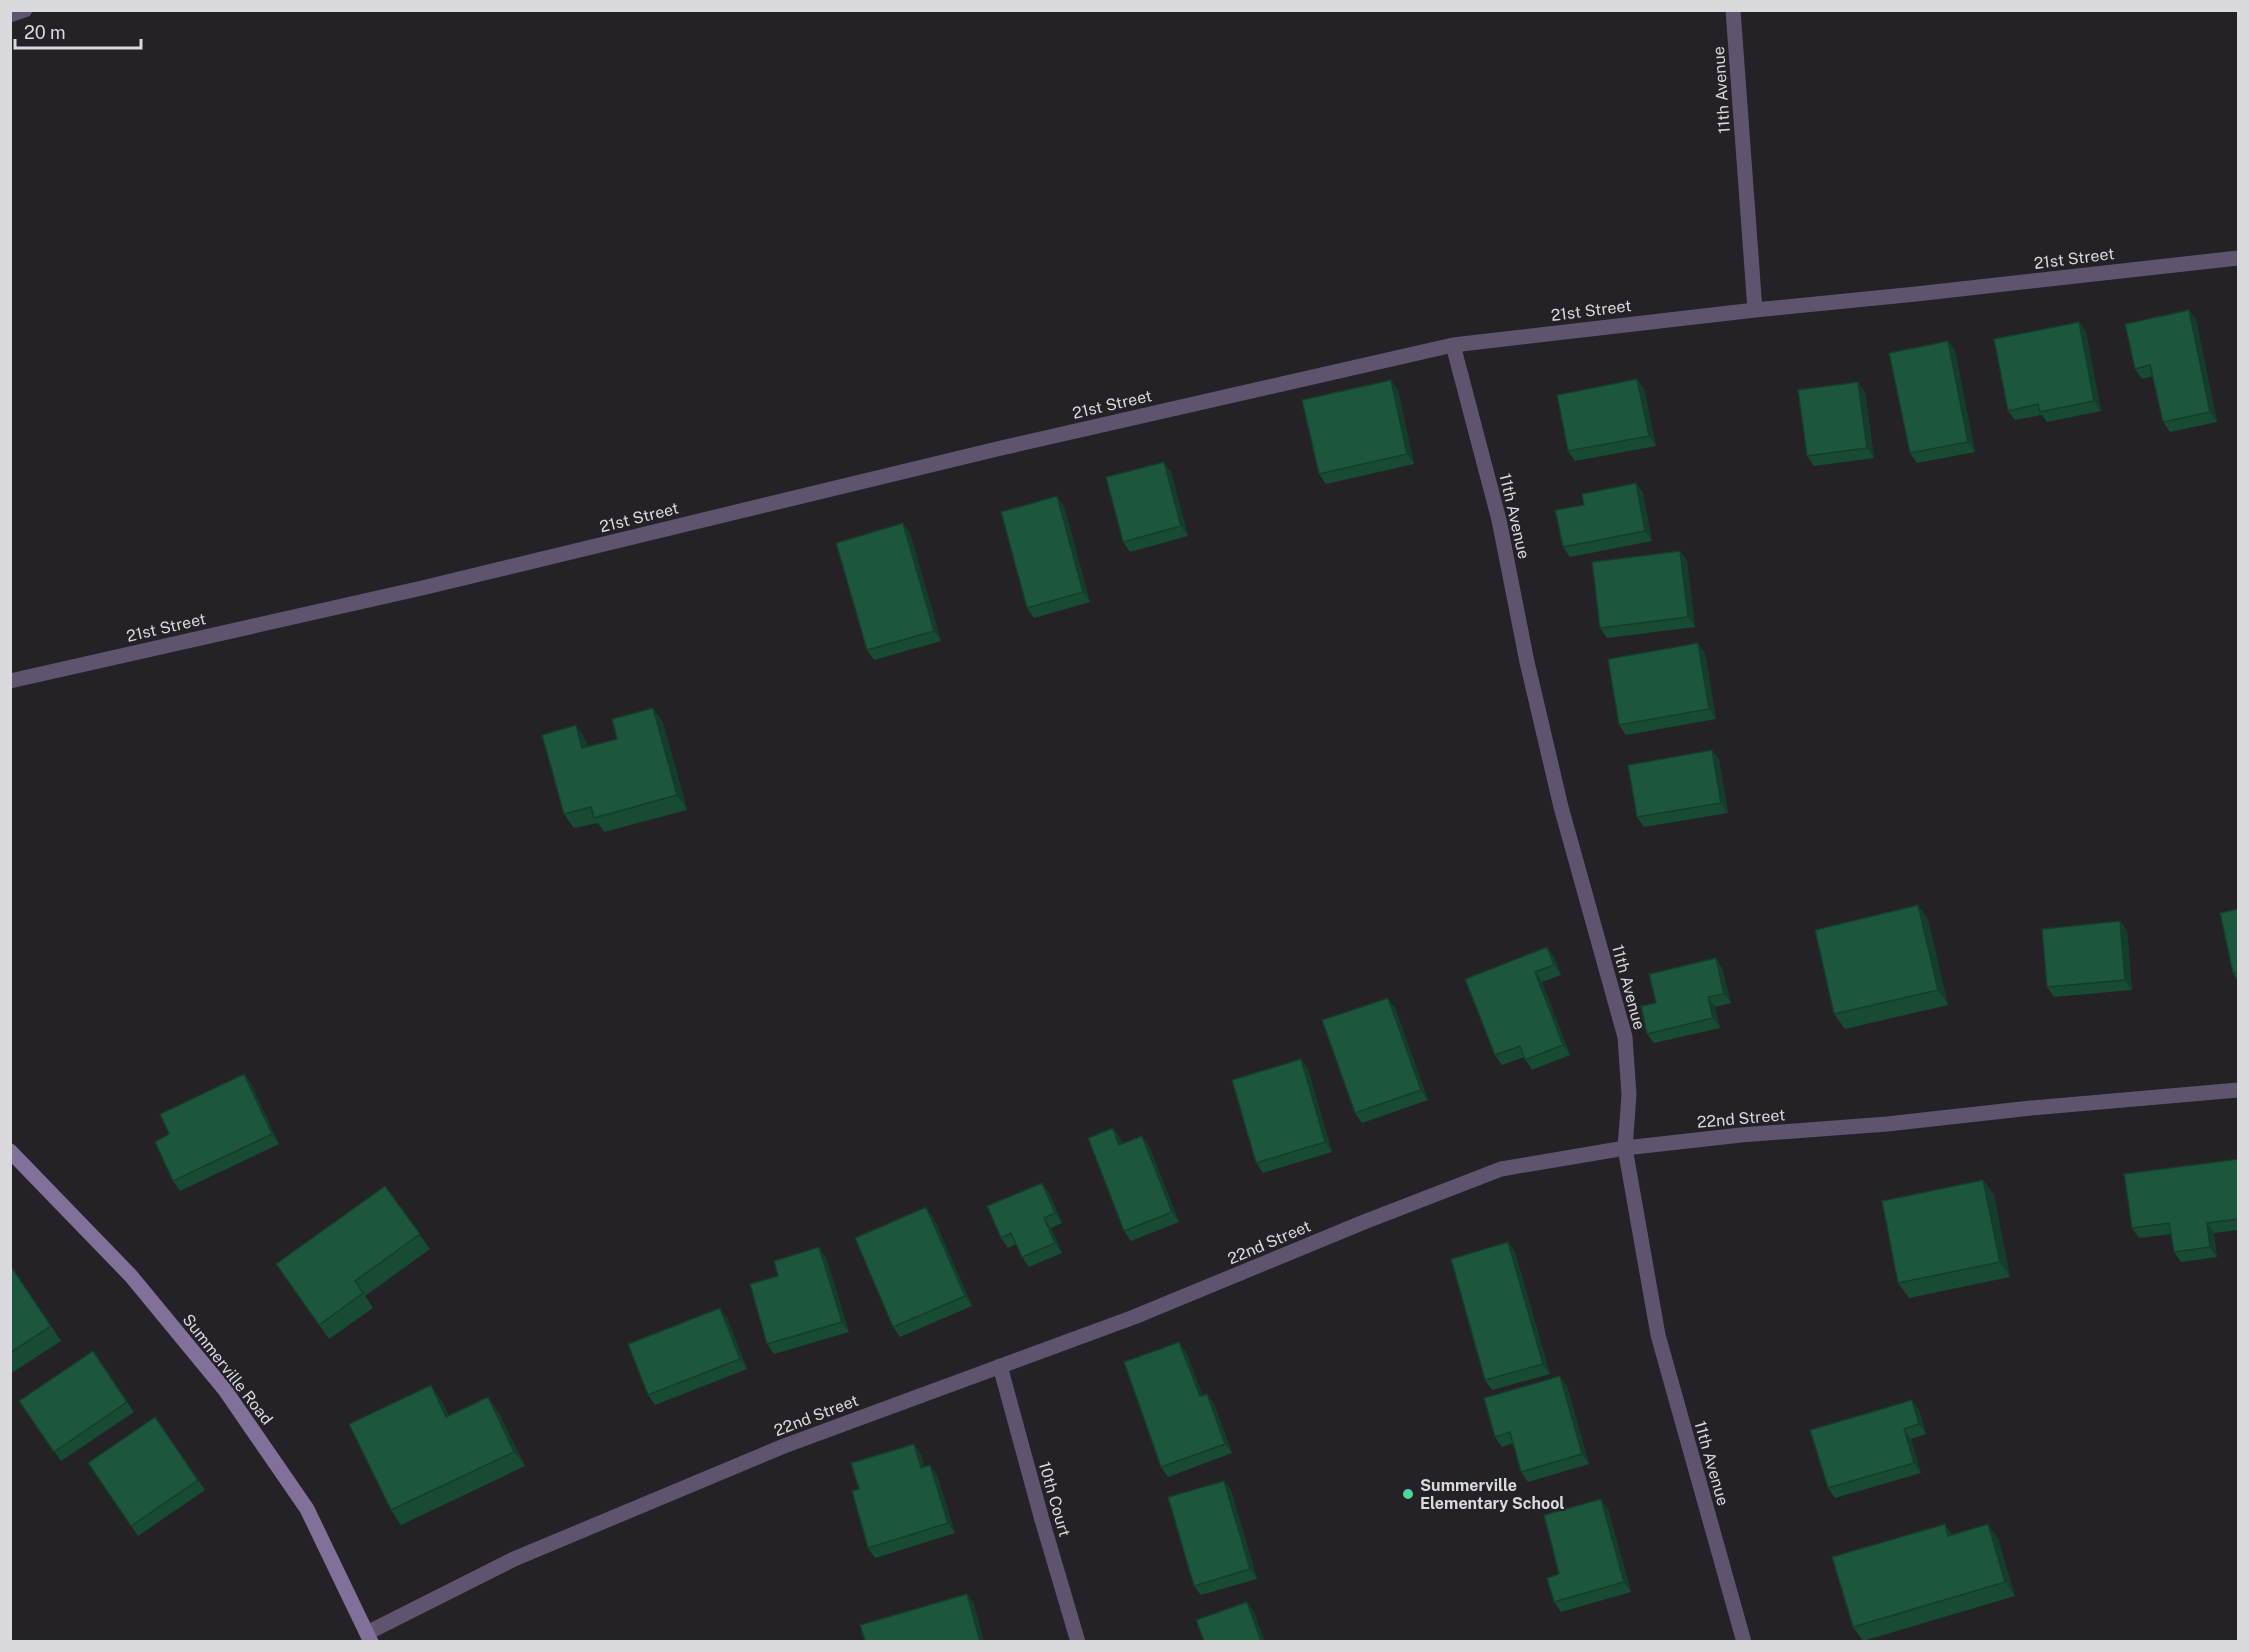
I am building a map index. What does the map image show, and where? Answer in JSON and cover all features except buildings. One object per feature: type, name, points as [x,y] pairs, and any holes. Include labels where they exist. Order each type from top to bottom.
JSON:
[{"type":"main road","name":"Summerville Road","points":[[10,1151],[131,1276],[225,1390],[307,1509],[369,1637]]},
{"type":"street","points":[[10,15],[25,10]]},
{"type":"street","name":"11th Avenue","points":[[1733,10],[1755,309]]},
{"type":"street","name":"21st Street","points":[[10,681],[422,588],[986,452],[1453,345],[1755,309],[1916,294],[2238,258]]},
{"type":"street","name":"11th Avenue","points":[[1453,345],[1499,520],[1527,662],[1561,807],[1625,1037],[1629,1095],[1625,1148],[1658,1335],[1744,1641]]},
{"type":"street","name":"22nd Street","points":[[369,1637],[514,1559],[784,1446],[1134,1317],[1364,1222],[1501,1169],[1625,1148],[1741,1135],[1887,1124],[2031,1108],[2238,1090]]},
{"type":"street","name":"10th Court","points":[[1000,1366],[1078,1641]]},
{"type":"place","name":"Summerville Elementary School","points":[[1408,1494]]}]
